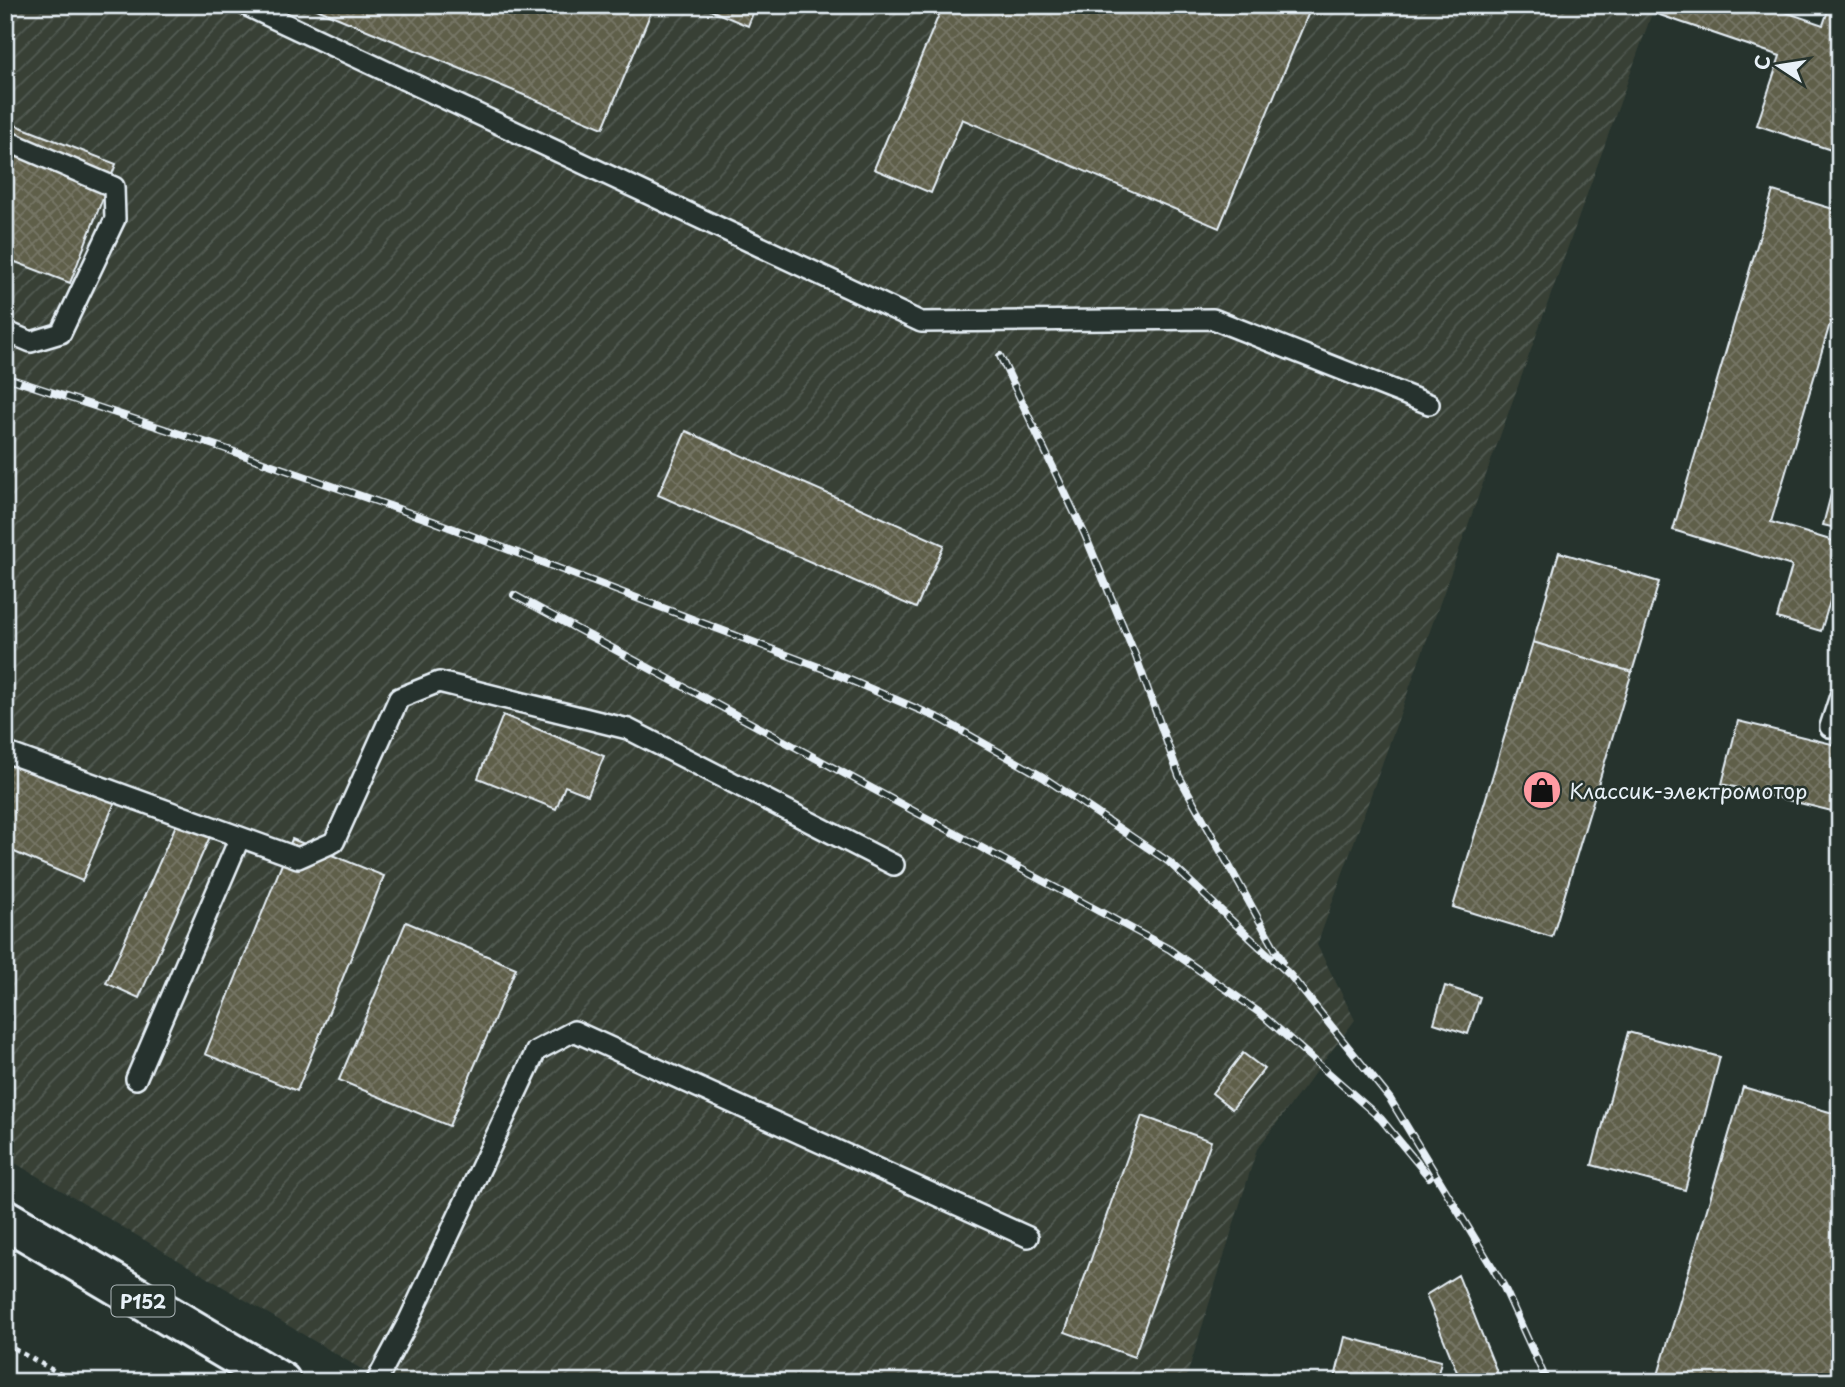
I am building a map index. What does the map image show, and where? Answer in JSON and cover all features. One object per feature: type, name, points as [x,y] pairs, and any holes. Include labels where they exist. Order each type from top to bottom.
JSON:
[{"type":"main road","name":"Р152","points":[[5,1219],[281,1382]]},
{"type":"lane","points":[[245,5],[921,322],[1213,319],[1429,404]]},
{"type":"lane","points":[[5,140],[114,187],[115,219],[61,333],[31,342],[5,331]]},
{"type":"lane","points":[[5,751],[298,858],[334,842],[399,698],[439,682],[628,729],[894,865]]},
{"type":"lane","points":[[1830,727],[1840,696]]},
{"type":"lane","points":[[136,1079],[240,837]]},
{"type":"lane","points":[[376,1382],[408,1322],[536,1051],[574,1031],[1028,1237]]},
{"type":"path","points":[[5,1343],[75,1382]]},
{"type":"shaded area","points":[[5,5],[1655,5],[1317,945],[1355,1020],[1257,1149],[1185,1382],[383,1382],[5,1157]]},
{"type":"building","points":[[307,5],[654,5],[603,128]]},
{"type":"building","points":[[698,5],[756,5],[748,26]]},
{"type":"building","points":[[943,5],[1312,5],[1219,228],[962,119],[931,193],[874,169]]},
{"type":"building","points":[[1660,5],[1765,5],[1823,25],[1830,5],[1840,5],[1840,153],[1757,125],[1780,56],[1657,14]]},
{"type":"building","points":[[5,121],[116,164],[70,283],[5,258]]},
{"type":"building","points":[[1773,191],[1840,211],[1840,290],[1771,522],[1840,543],[1840,568],[1821,631],[1777,618],[1792,566],[1673,530]]},
{"type":"building","points":[[686,431],[944,545],[916,608],[658,495]]},
{"type":"building","points":[[1840,460],[1840,529],[1823,525]]},
{"type":"building","points":[[1559,552],[1659,582],[1632,672],[1533,642]]},
{"type":"building","name":"Классик-электромотор","points":[[1533,642],[1632,672],[1552,937],[1453,907]]},
{"type":"building","points":[[503,715],[604,756],[588,795],[565,786],[556,809],[478,778]]},
{"type":"building","points":[[1738,721],[1840,746],[1840,798],[1836,812],[1722,784]]},
{"type":"building","points":[[5,741],[120,790],[82,881],[5,848]]},
{"type":"building","points":[[179,818],[212,832],[139,998],[106,983]]},
{"type":"building","points":[[292,839],[384,876],[297,1091],[205,1054]]},
{"type":"building","points":[[406,922],[516,968],[449,1126],[339,1080]]},
{"type":"building","points":[[1445,986],[1480,997],[1468,1034],[1434,1023]]},
{"type":"building","points":[[1628,1032],[1720,1057],[1685,1190],[1592,1165]]},
{"type":"building","points":[[1243,1053],[1264,1069],[1232,1109],[1212,1093]]},
{"type":"building","points":[[1743,1087],[1840,1115],[1840,1382],[1656,1382]]},
{"type":"building","points":[[1142,1116],[1211,1141],[1134,1357],[1065,1332]]},
{"type":"building","points":[[1458,1275],[1501,1382],[1461,1382],[1426,1295]]},
{"type":"building","points":[[1345,1337],[1441,1361],[1436,1382],[1334,1382]]},
{"type":"railway","points":[[1000,356],[1085,535],[1136,657],[1179,776],[1282,961]]},
{"type":"railway","points":[[5,377],[223,448],[433,521],[824,669],[941,719],[1043,777],[1169,862],[1290,975],[1390,1099],[1503,1285],[1547,1382]]},
{"type":"railway","points":[[514,595],[1169,949],[1260,1013],[1381,1119],[1429,1177]]},
{"type":"place","name":"Классик-электромотор","points":[[1542,790]]}]
